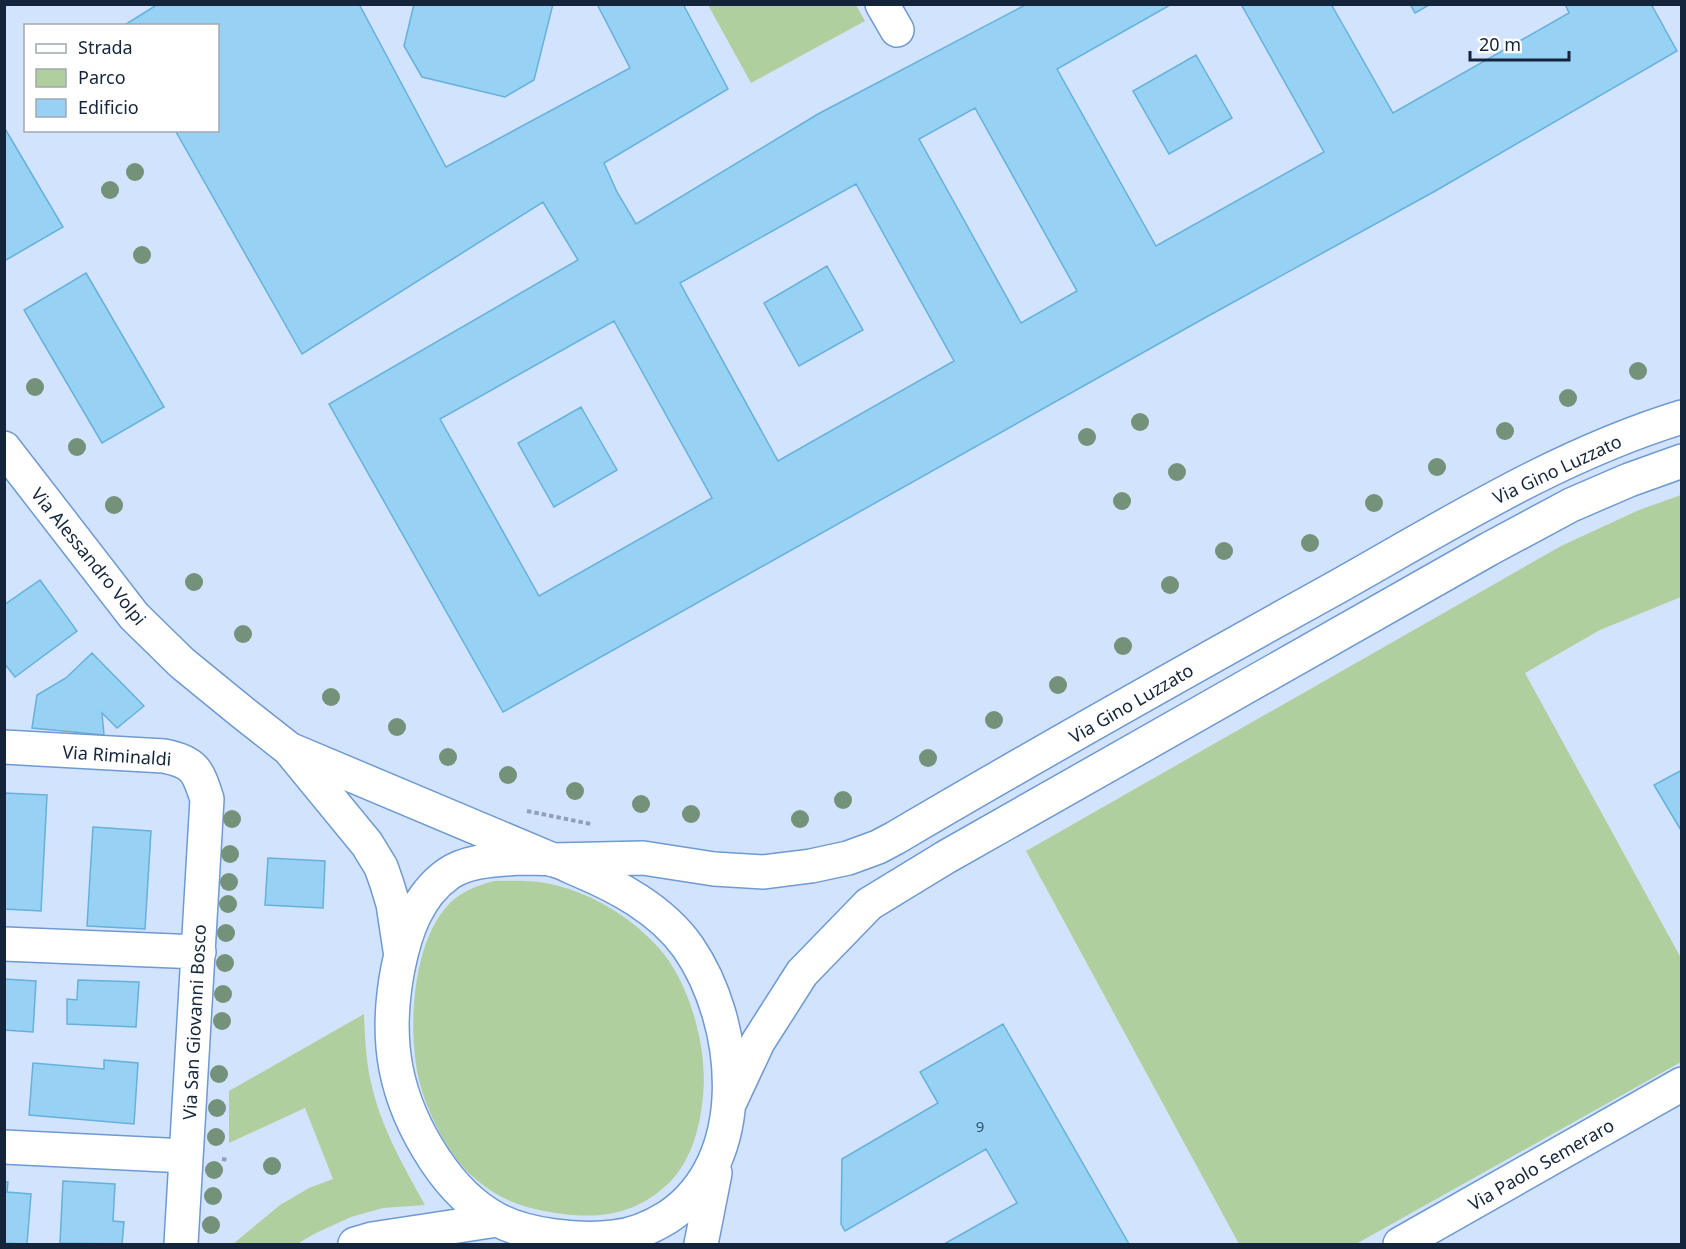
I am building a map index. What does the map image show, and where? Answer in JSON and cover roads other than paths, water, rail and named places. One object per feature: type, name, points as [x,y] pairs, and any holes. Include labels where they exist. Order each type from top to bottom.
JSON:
[{"type":"main road","name":"Via Gino Luzzato","points":[[553,860],[643,858],[714,869],[764,872],[811,866],[864,852],[895,838],[1232,645],[1540,473],[1606,444],[1682,417]]},
{"type":"main road","name":"Via Alessandro Volpi","points":[[4,448],[134,616],[182,663],[290,749],[367,844],[381,867],[393,904],[401,955]]},
{"type":"main road","points":[[701,1245],[729,1104],[758,1042],[802,973],[869,904],[946,856],[1489,549],[1571,505],[1629,480],[1682,461]]},
{"type":"main road","name":"Via Riminaldi","points":[[4,747],[164,756],[180,759],[194,767],[201,779],[207,799]]},
{"type":"main road","name":"Via Alessandro Volpi","points":[[290,749],[606,881],[647,907],[686,945],[710,986],[727,1047],[729,1104]]},
{"type":"main road","name":"Via San Giovanni Bosco","points":[[181,1245],[207,799]]},
{"type":"main road","points":[[505,1230],[453,1185],[419,1136],[399,1087],[392,1039],[392,1004],[401,955],[410,927],[425,895],[436,883],[451,872],[467,865],[520,858],[553,860]]},
{"type":"main road","points":[[4,944],[199,952]]},
{"type":"main road","name":"Via Paolo Semeraro","points":[[1400,1245],[1682,1083]]},
{"type":"main road","points":[[355,1245],[372,1239],[505,1230],[584,1238],[613,1237],[644,1230],[680,1209],[695,1194],[708,1175],[722,1140]]},
{"type":"main road","points":[[4,1147],[186,1156]]}]
